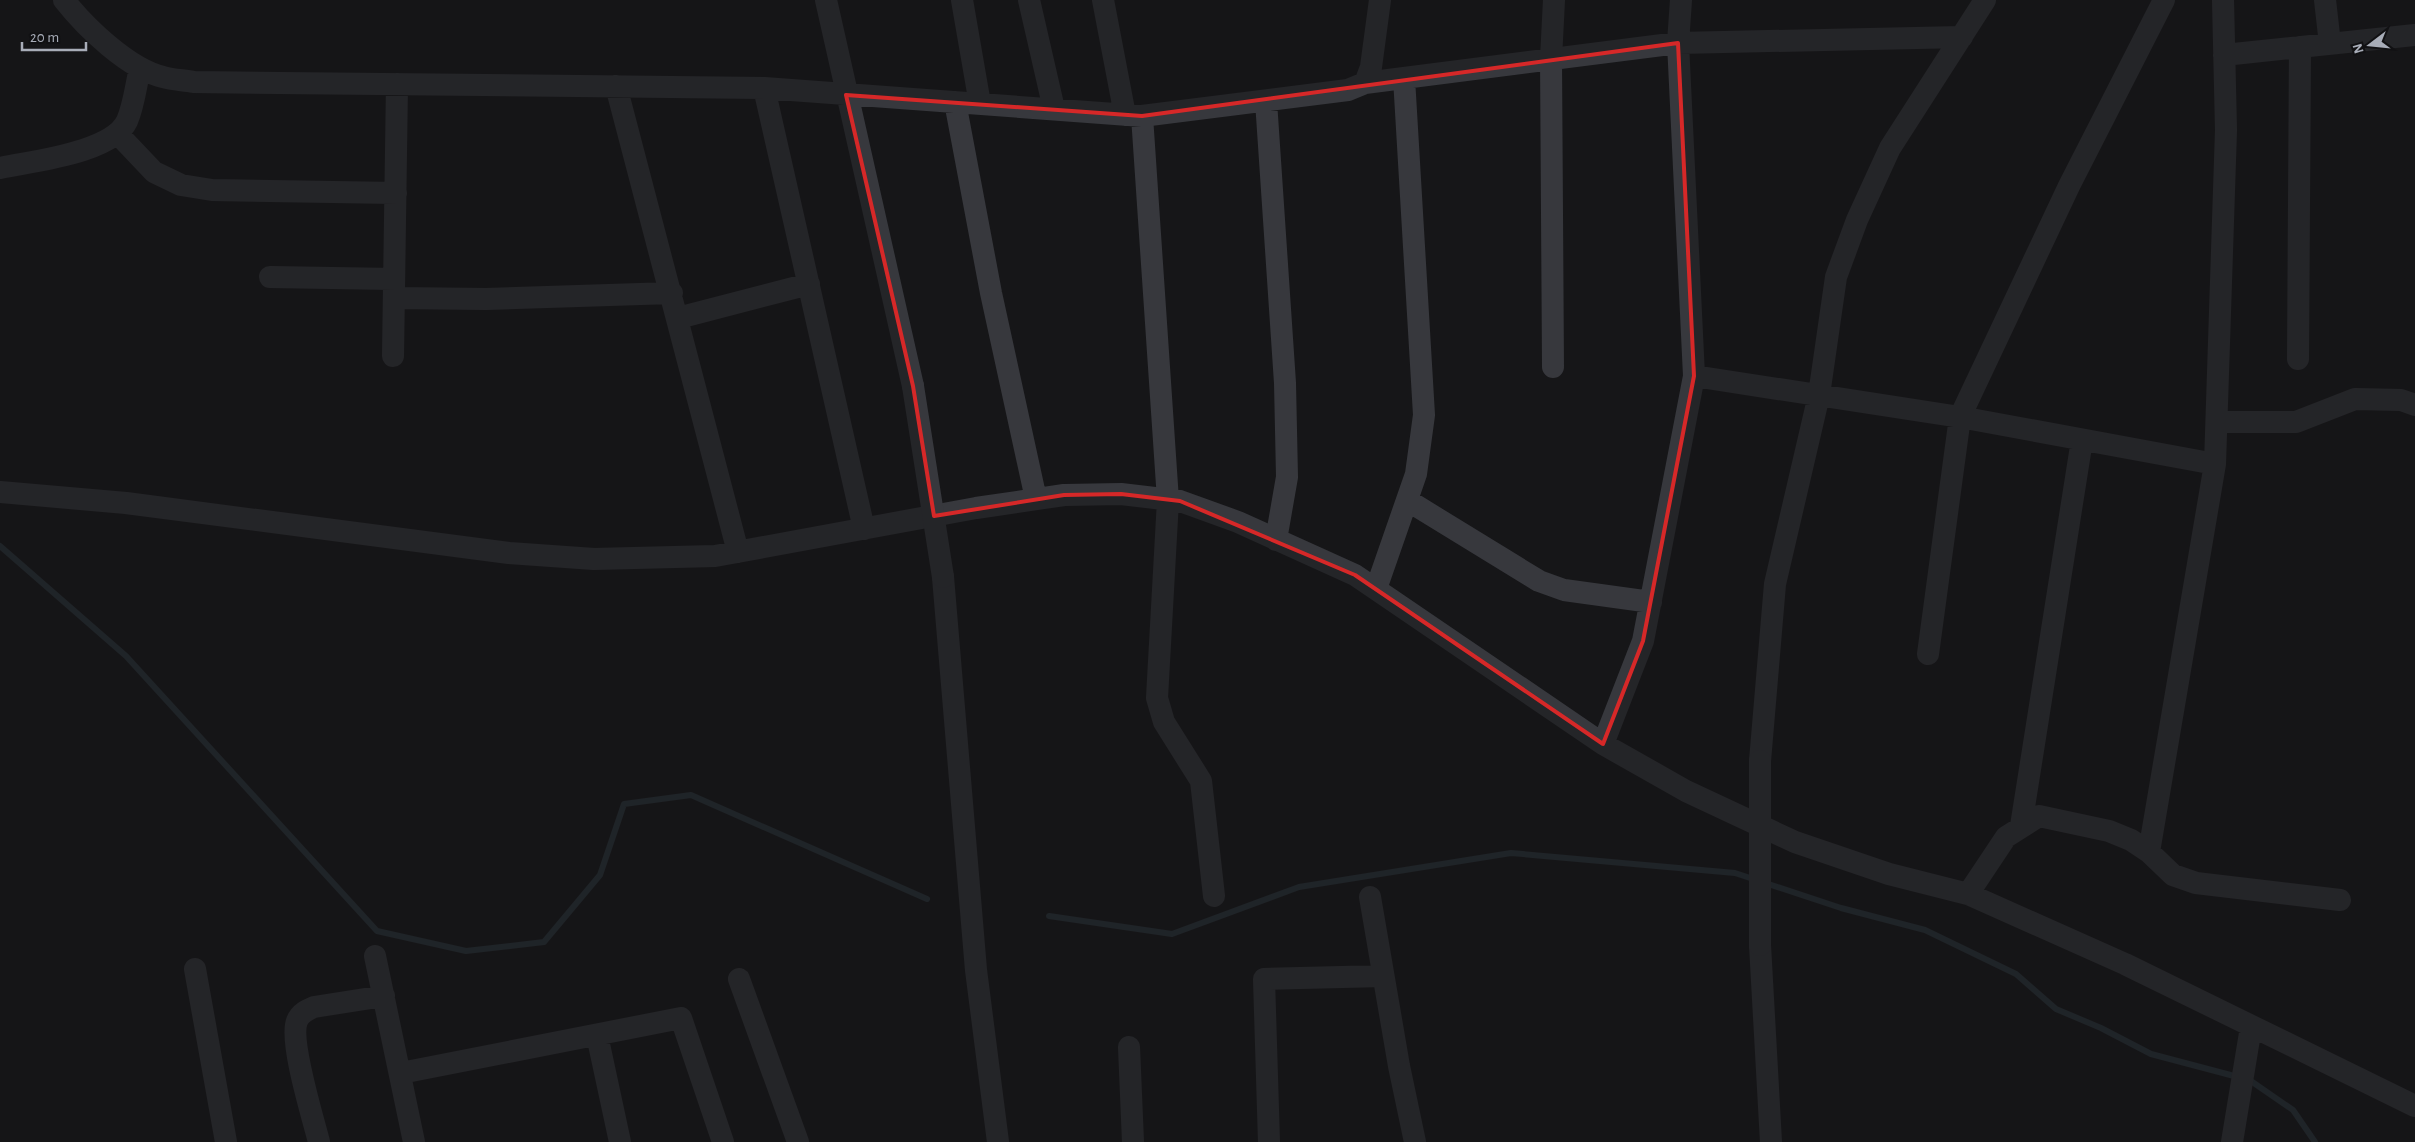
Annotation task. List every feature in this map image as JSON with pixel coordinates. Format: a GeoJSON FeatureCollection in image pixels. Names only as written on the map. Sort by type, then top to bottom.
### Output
{"type":"FeatureCollection","features":[{"type":"Feature","properties":{"kind":"street"},"geometry":{"type":"LineString","coordinates":[[64,0],[113,49],[140,68],[163,77],[194,82],[764,88],[1133,116],[1266,101],[1348,90],[1364,83],[1678,43],[1962,37]]}},
{"type":"Feature","properties":{"kind":"street"},"geometry":{"type":"LineString","coordinates":[[826,0],[913,386],[943,577],[976,970],[998,1142]]}},
{"type":"Feature","properties":{"kind":"street"},"geometry":{"type":"LineString","coordinates":[[962,0],[980,104]]}},
{"type":"Feature","properties":{"kind":"street"},"geometry":{"type":"LineString","coordinates":[[1029,0],[1054,110]]}},
{"type":"Feature","properties":{"kind":"street"},"geometry":{"type":"LineString","coordinates":[[1103,0],[1133,116],[1168,500],[1157,698],[1164,722],[1201,781],[1214,896]]}},
{"type":"Feature","properties":{"kind":"street"},"geometry":{"type":"LineString","coordinates":[[1364,83],[1371,67],[1380,0]]}},
{"type":"Feature","properties":{"kind":"street"},"geometry":{"type":"LineString","coordinates":[[1553,367],[1551,60],[1554,0]]}},
{"type":"Feature","properties":{"kind":"street"},"geometry":{"type":"LineString","coordinates":[[1603,744],[1644,640],[1694,376],[1678,43],[1681,0]]}},
{"type":"Feature","properties":{"kind":"street"},"geometry":{"type":"LineString","coordinates":[[1771,1142],[1760,945],[1760,761],[1775,584],[1819,395],[1836,277],[1857,220],[1890,148],[1985,0]]}},
{"type":"Feature","properties":{"kind":"street"},"geometry":{"type":"LineString","coordinates":[[1928,654],[1960,418],[2069,186],[2164,0]]}},
{"type":"Feature","properties":{"kind":"street"},"geometry":{"type":"LineString","coordinates":[[2149,852],[2215,464],[2218,422],[2226,130],[2223,0]]}},
{"type":"Feature","properties":{"kind":"street"},"geometry":{"type":"LineString","coordinates":[[2325,0],[2330,44]]}},
{"type":"Feature","properties":{"kind":"street"},"geometry":{"type":"LineString","coordinates":[[2224,55],[2415,35]]}},
{"type":"Feature","properties":{"kind":"street"},"geometry":{"type":"LineString","coordinates":[[2298,359],[2300,47]]}},
{"type":"Feature","properties":{"kind":"street"},"geometry":{"type":"LineString","coordinates":[[0,168],[78,151],[101,143],[117,133],[126,122],[140,68]]}},
{"type":"Feature","properties":{"kind":"street"},"geometry":{"type":"LineString","coordinates":[[1376,589],[1416,474],[1424,415],[1404,78]]}},
{"type":"Feature","properties":{"kind":"street"},"geometry":{"type":"LineString","coordinates":[[393,356],[397,84]]}},
{"type":"Feature","properties":{"kind":"street"},"geometry":{"type":"LineString","coordinates":[[616,86],[672,293],[738,552]]}},
{"type":"Feature","properties":{"kind":"street"},"geometry":{"type":"LineString","coordinates":[[764,88],[864,529]]}},
{"type":"Feature","properties":{"kind":"street"},"geometry":{"type":"LineString","coordinates":[[1266,101],[1286,430],[1287,477],[1276,540]]}},
{"type":"Feature","properties":{"kind":"street"},"geometry":{"type":"LineString","coordinates":[[955,102],[991,293],[1036,499]]}},
{"type":"Feature","properties":{"kind":"street"},"geometry":{"type":"LineString","coordinates":[[117,133],[154,172],[181,185],[212,190],[396,193]]}},
{"type":"Feature","properties":{"kind":"street"},"geometry":{"type":"LineString","coordinates":[[270,277],[486,299],[672,293]]}},
{"type":"Feature","properties":{"kind":"street"},"geometry":{"type":"LineString","coordinates":[[678,318],[809,284]]}},
{"type":"Feature","properties":{"kind":"street"},"geometry":{"type":"LineString","coordinates":[[1694,376],[1960,418],[2215,464]]}},
{"type":"Feature","properties":{"kind":"street"},"geometry":{"type":"LineString","coordinates":[[2218,422],[2296,422],[2354,400],[2401,400],[2415,405]]}},
{"type":"Feature","properties":{"kind":"street"},"geometry":{"type":"LineString","coordinates":[[2021,826],[2082,440]]}},
{"type":"Feature","properties":{"kind":"street"},"geometry":{"type":"LineString","coordinates":[[0,492],[126,503],[509,553],[594,560],[715,556],[1064,495],[1122,494],[1180,501],[1238,522],[1355,575],[1603,744],[1686,791],[1795,842],[1889,874],[1968,894],[2125,964],[2415,1106]]}},
{"type":"Feature","properties":{"kind":"street"},"geometry":{"type":"LineString","coordinates":[[1407,500],[1538,581],[1564,590],[1651,602]]}},
{"type":"Feature","properties":{"kind":"street"},"geometry":{"type":"LineString","coordinates":[[1968,894],[2006,837],[2039,816],[2057,818],[2109,831],[2131,840],[2149,852],[2173,875],[2196,883],[2340,900]]}},
{"type":"Feature","properties":{"kind":"street"},"geometry":{"type":"LineString","coordinates":[[1370,897],[1398,1066],[1415,1142]]}},
{"type":"Feature","properties":{"kind":"street"},"geometry":{"type":"LineString","coordinates":[[375,956],[414,1142]]}},
{"type":"Feature","properties":{"kind":"street"},"geometry":{"type":"LineString","coordinates":[[195,969],[226,1142]]}},
{"type":"Feature","properties":{"kind":"street"},"geometry":{"type":"LineString","coordinates":[[1269,1142],[1264,979],[1383,976]]}},
{"type":"Feature","properties":{"kind":"street"},"geometry":{"type":"LineString","coordinates":[[739,979],[798,1142]]}},
{"type":"Feature","properties":{"kind":"street"},"geometry":{"type":"LineString","coordinates":[[319,1142],[294,1032],[297,1019],[305,1011],[314,1007],[384,996]]}},
{"type":"Feature","properties":{"kind":"street"},"geometry":{"type":"LineString","coordinates":[[401,1073],[681,1018],[723,1142]]}},
{"type":"Feature","properties":{"kind":"street"},"geometry":{"type":"LineString","coordinates":[[2232,1142],[2251,1027]]}},
{"type":"Feature","properties":{"kind":"street"},"geometry":{"type":"LineString","coordinates":[[597,1035],[620,1142]]}},
{"type":"Feature","properties":{"kind":"street"},"geometry":{"type":"LineString","coordinates":[[1129,1047],[1133,1142]]}},
{"type":"Feature","properties":{"kind":"highlighted area"},"geometry":{"type":"Polygon","coordinates":[[[1678,43],[1694,376],[1643,641],[1603,744],[1355,575],[1180,501],[1121,494],[1064,495],[934,516],[913,386],[846,95],[1142,116],[1678,43]]]}},
{"type":"Feature","properties":{"kind":"waterway"},"geometry":{"type":"LineString","coordinates":[[0,546],[126,656],[377,931],[466,951],[544,942],[600,875],[624,804],[691,795],[927,899]]}},
{"type":"Feature","properties":{"kind":"waterway"},"geometry":{"type":"LineString","coordinates":[[1049,916],[1172,934],[1299,887],[1511,853],[1735,873],[1841,908],[1925,930],[2016,974],[2056,1009],[2101,1028],[2151,1054],[2238,1077]]}},
{"type":"Feature","properties":{"kind":"waterway"},"geometry":{"type":"LineString","coordinates":[[2248,1079],[2293,1110],[2315,1142]]}}]}
